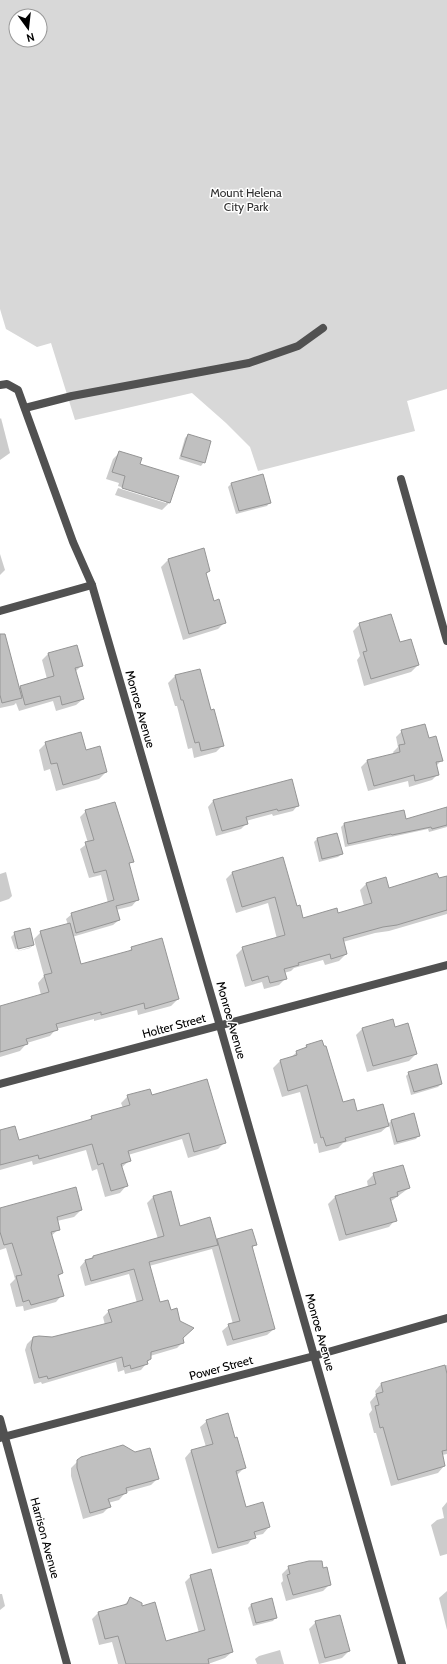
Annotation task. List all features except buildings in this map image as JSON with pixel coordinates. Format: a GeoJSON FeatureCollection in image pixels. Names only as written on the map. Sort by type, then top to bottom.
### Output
{"type":"FeatureCollection","features":[{"type":"Feature","properties":{"kind":"street"},"geometry":{"type":"LineString","coordinates":[[25,408],[72,396],[249,363],[298,346],[323,328]]}},
{"type":"Feature","properties":{"kind":"street","name":"Monroe Avenue"},"geometry":{"type":"LineString","coordinates":[[0,386],[7,384],[18,390],[73,542],[92,584],[402,1664]]}},
{"type":"Feature","properties":{"kind":"street"},"geometry":{"type":"LineString","coordinates":[[401,479],[447,641]]}},
{"type":"Feature","properties":{"kind":"street"},"geometry":{"type":"LineString","coordinates":[[0,611],[92,584]]}},
{"type":"Feature","properties":{"kind":"street","name":"Holter Street"},"geometry":{"type":"LineString","coordinates":[[0,1084],[447,965]]}},
{"type":"Feature","properties":{"kind":"street","name":"Power Street"},"geometry":{"type":"LineString","coordinates":[[3,1437],[314,1356],[447,1318]]}},
{"type":"Feature","properties":{"kind":"street","name":"Harrison Avenue"},"geometry":{"type":"LineString","coordinates":[[0,1419],[3,1437],[67,1664]]}},
{"type":"Feature","properties":{"kind":"green space","name":"Mount Helena City Park"},"geometry":{"type":"Polygon","coordinates":[[[0,0],[447,0],[447,389],[407,401],[415,431],[258,471],[250,447],[226,423],[192,393],[75,420],[51,343],[37,347],[6,329],[0,309],[0,0]]]}}]}
